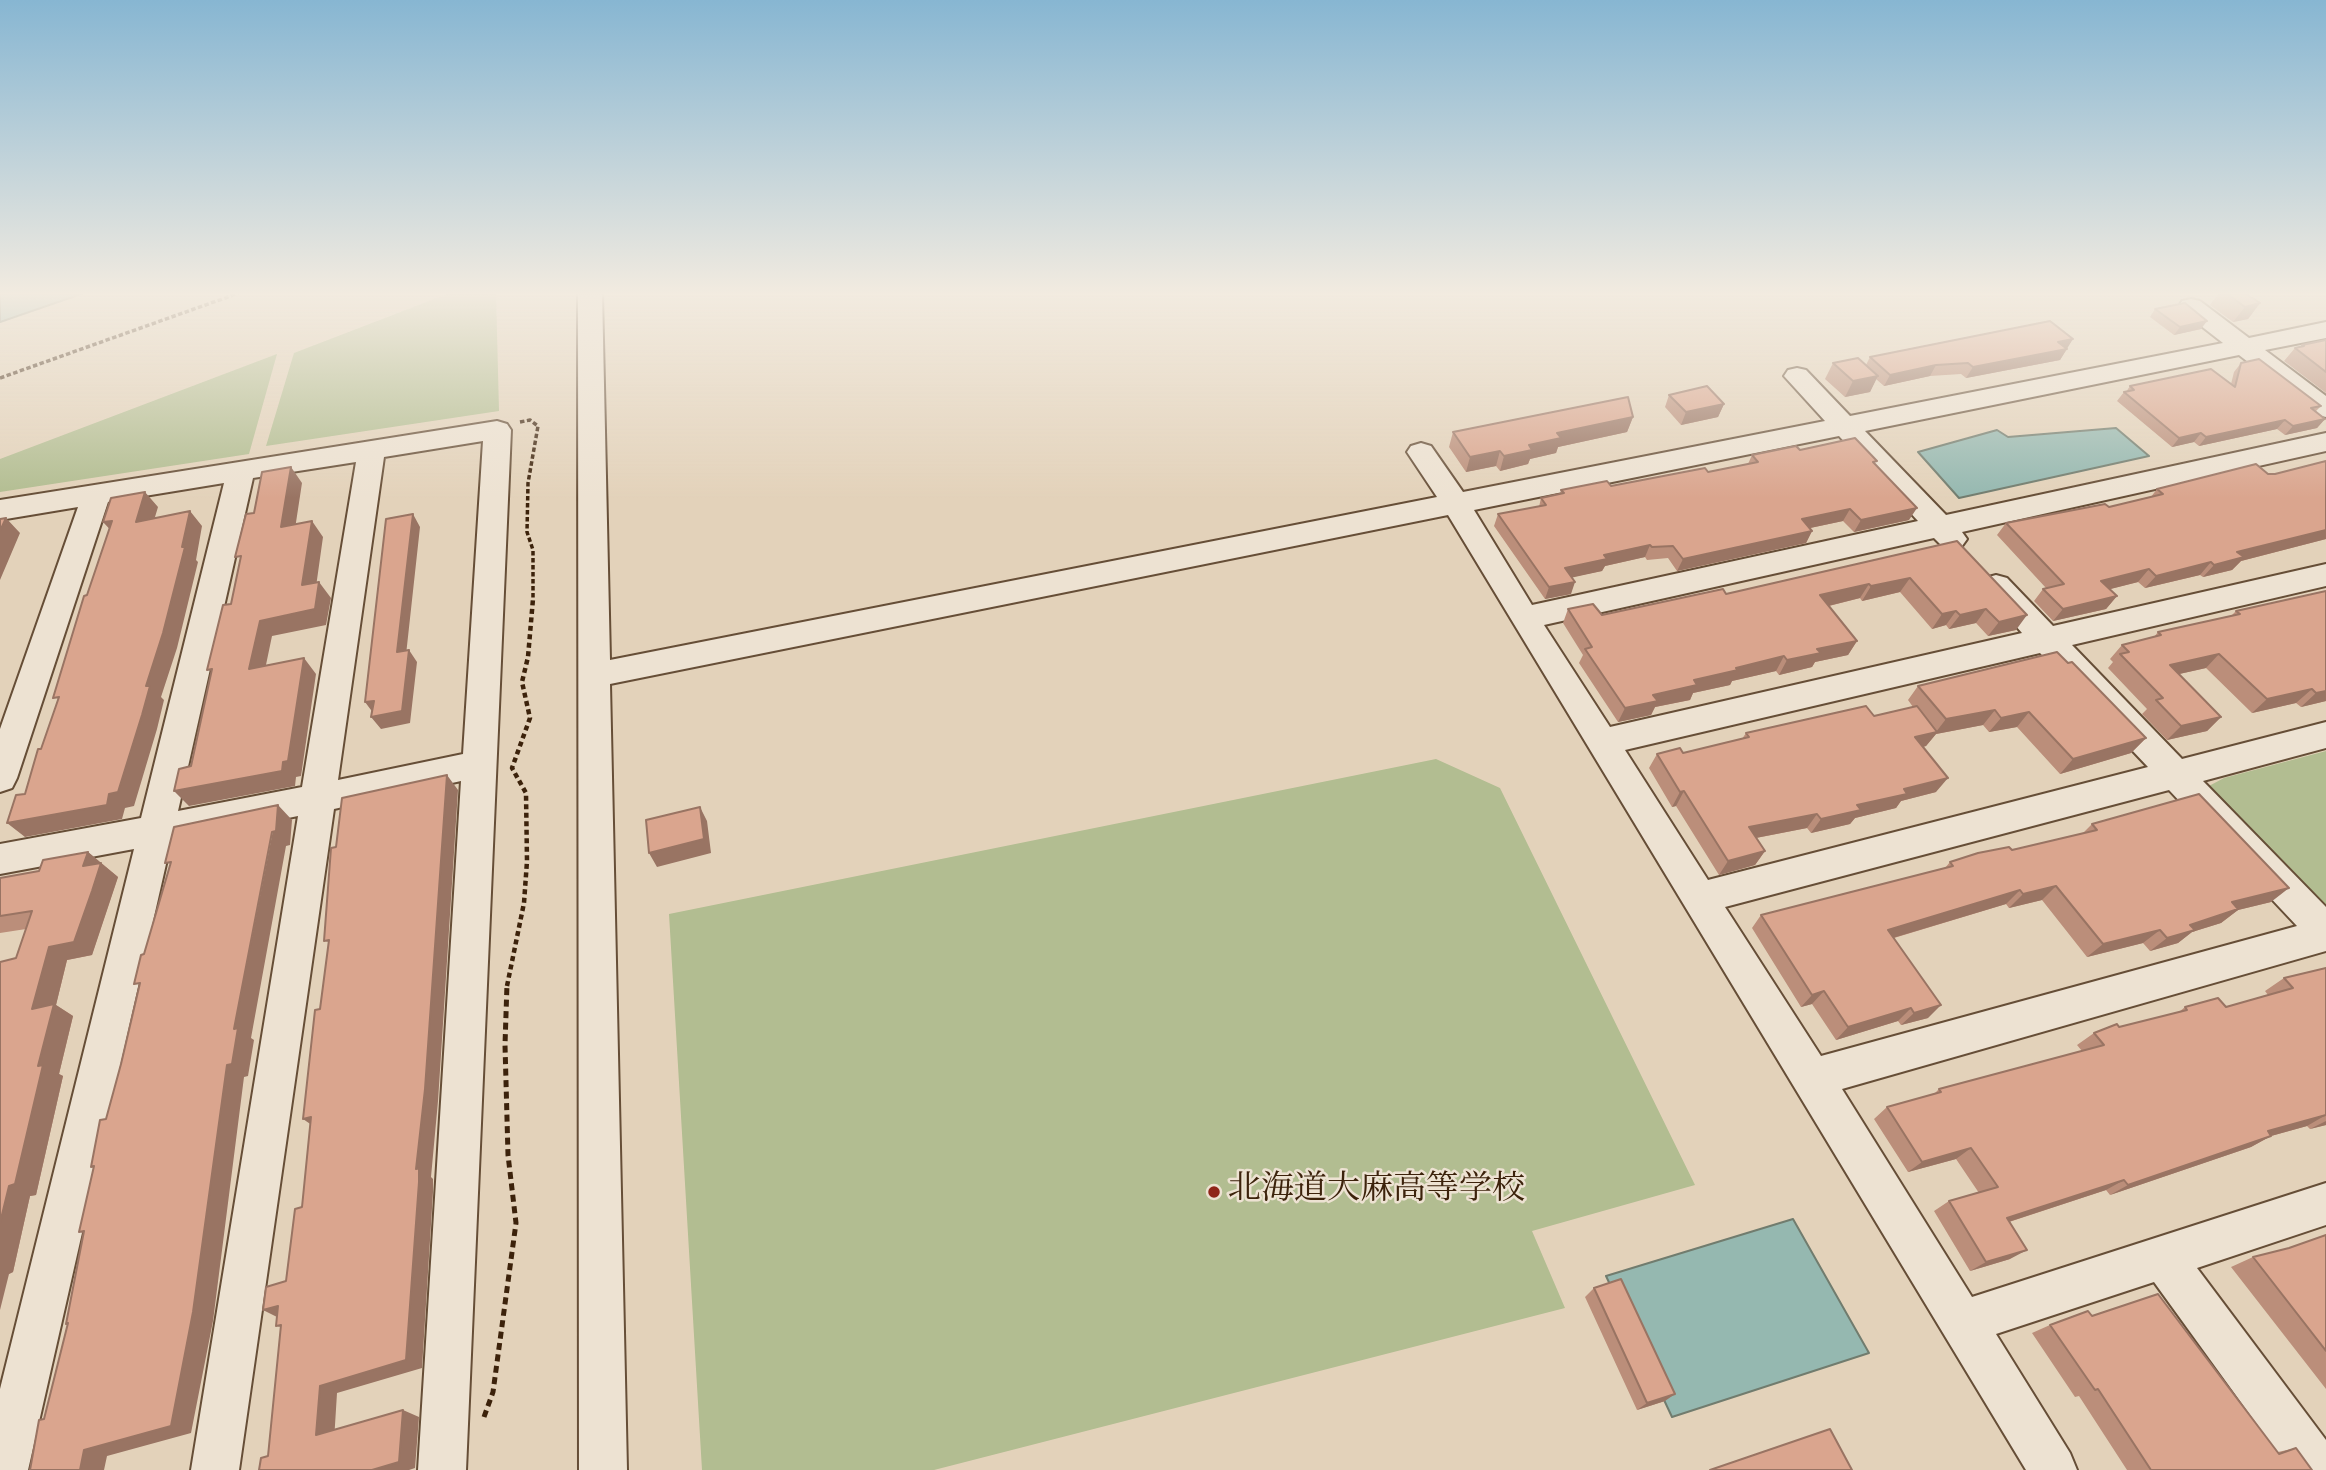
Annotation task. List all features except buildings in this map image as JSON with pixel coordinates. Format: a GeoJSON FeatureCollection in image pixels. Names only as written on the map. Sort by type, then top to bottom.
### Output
{"type":"FeatureCollection","features":[{"type":"Feature","properties":{"kind":"street"},"geometry":{"type":"LineString","coordinates":[[591,362],[597,675],[603,1470]]}},
{"type":"Feature","properties":{"kind":"street"},"geometry":{"type":"LineString","coordinates":[[597,675],[2164,362]]}},
{"type":"Feature","properties":{"kind":"street"},"geometry":{"type":"LineString","coordinates":[[2264,362],[2326,409]]}},
{"type":"Feature","properties":{"kind":"street"},"geometry":{"type":"LineString","coordinates":[[1797,376],[2326,934],[1812,1079]]}},
{"type":"Feature","properties":{"kind":"street"},"geometry":{"type":"LineString","coordinates":[[0,510],[496,430],[442,1470]]}},
{"type":"Feature","properties":{"kind":"street"},"geometry":{"type":"LineString","coordinates":[[1524,618],[2326,442]]}},
{"type":"Feature","properties":{"kind":"street"},"geometry":{"type":"LineString","coordinates":[[215,1470],[371,451]]}},
{"type":"Feature","properties":{"kind":"street"},"geometry":{"type":"LineString","coordinates":[[1421,452],[1455,502],[1524,618],[2053,1470]]}},
{"type":"Feature","properties":{"kind":"street"},"geometry":{"type":"LineString","coordinates":[[4,1470],[241,472]]}},
{"type":"Feature","properties":{"kind":"street"},"geometry":{"type":"LineString","coordinates":[[0,778],[96,495]]}},
{"type":"Feature","properties":{"kind":"street"},"geometry":{"type":"LineString","coordinates":[[1602,742],[2326,575]]}},
{"type":"Feature","properties":{"kind":"street"},"geometry":{"type":"LineString","coordinates":[[1699,898],[2326,735]]}},
{"type":"Feature","properties":{"kind":"street"},"geometry":{"type":"LineString","coordinates":[[0,859],[256,811],[479,764]]}},
{"type":"Feature","properties":{"kind":"street"},"geometry":{"type":"LineString","coordinates":[[1961,1323],[2326,1204]]}},
{"type":"Feature","properties":{"kind":"street"},"geometry":{"type":"LineString","coordinates":[[2164,1258],[2319,1470]]}},
{"type":"Feature","properties":{"kind":"path"},"geometry":{"type":"LineString","coordinates":[[0,379],[48,362]]}},
{"type":"Feature","properties":{"kind":"path"},"geometry":{"type":"LineString","coordinates":[[480,1427],[493,1392],[516,1223],[508,1155],[505,1045],[507,984],[524,903],[527,861],[526,793],[512,768],[530,718],[522,682],[528,657],[534,584],[533,550],[527,532],[528,483],[538,426],[530,420],[496,430]]}},
{"type":"Feature","properties":{"kind":"green space"},"geometry":{"type":"Polygon","coordinates":[[[257,362],[275,362],[249,454],[0,492],[0,459],[257,362]]]}},
{"type":"Feature","properties":{"kind":"green space"},"geometry":{"type":"Polygon","coordinates":[[[291,362],[498,362],[499,411],[266,446],[291,362]]]}},
{"type":"Feature","properties":{"kind":"green space"},"geometry":{"type":"Polygon","coordinates":[[[2326,751],[2326,906],[2304,895],[2207,787],[2224,778],[2326,751]]]}},
{"type":"Feature","properties":{"kind":"green space","name":"北海道大麻高等学校"},"geometry":{"type":"Polygon","coordinates":[[[1436,759],[1500,788],[1695,1185],[1532,1231],[1565,1308],[934,1470],[702,1470],[669,914],[1436,759]]]}},
{"type":"Feature","properties":{"kind":"water"},"geometry":{"type":"Polygon","coordinates":[[[2116,428],[2149,456],[1959,498],[1918,452],[1997,430],[2008,437],[2116,428]]]}},
{"type":"Feature","properties":{"kind":"water"},"geometry":{"type":"Polygon","coordinates":[[[1793,1219],[1869,1353],[1672,1417],[1606,1276],[1793,1219]]]}},
{"type":"Feature","properties":{"kind":"place","name":"北海道大麻高等学校"},"geometry":{"type":"Point","coordinates":[1214,1192]}}]}
